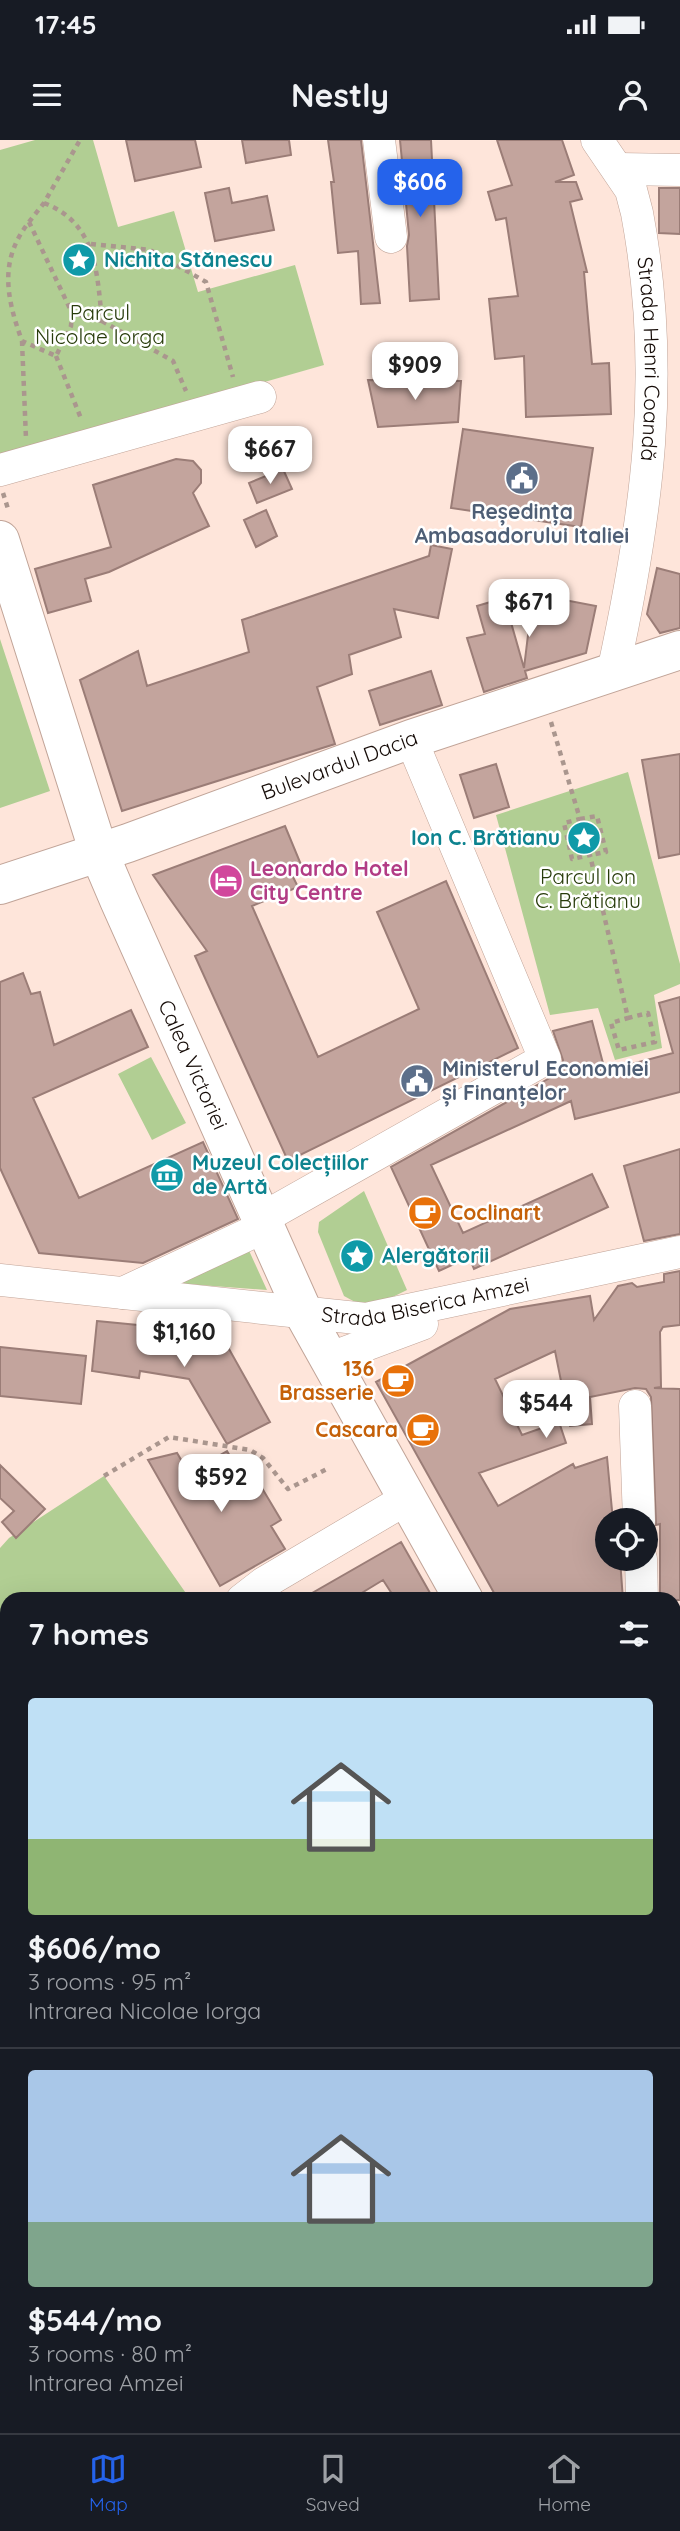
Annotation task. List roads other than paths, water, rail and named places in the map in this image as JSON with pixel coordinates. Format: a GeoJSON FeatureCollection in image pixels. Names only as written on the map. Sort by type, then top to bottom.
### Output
{"type":"FeatureCollection","features":[{"type":"Feature","properties":{"kind":"main road","name":"Calea Victoriei"},"geometry":{"type":"LineString","coordinates":[[0,540],[99,853],[304,1314],[460,1592]]}},
{"type":"Feature","properties":{"kind":"main road","name":"Bulevardul Dacia"},"geometry":{"type":"LineString","coordinates":[[0,885],[99,853],[411,739],[680,650]]}},
{"type":"Feature","properties":{"kind":"street"},"geometry":{"type":"LineString","coordinates":[[379,140],[391,237]]}},
{"type":"Feature","properties":{"kind":"street","name":"Strada Henri Coandă"},"geometry":{"type":"LineString","coordinates":[[597,140],[631,190],[640,229],[653,421],[640,534],[613,672]]}},
{"type":"Feature","properties":{"kind":"street"},"geometry":{"type":"LineString","coordinates":[[619,169],[680,170]]}},
{"type":"Feature","properties":{"kind":"street"},"geometry":{"type":"LineString","coordinates":[[0,470],[249,394]]}},
{"type":"Feature","properties":{"kind":"street"},"geometry":{"type":"LineString","coordinates":[[121,1293],[262,1223],[545,1059],[411,739]]}},
{"type":"Feature","properties":{"kind":"street","name":"Strada Biserica Amzei"},"geometry":{"type":"LineString","coordinates":[[0,1280],[366,1319],[545,1278],[680,1252]]}},
{"type":"Feature","properties":{"kind":"street","name":"Strada Biserica Amzei"},"geometry":{"type":"LineString","coordinates":[[328,1359],[545,1278]]}},
{"type":"Feature","properties":{"kind":"street"},"geometry":{"type":"LineString","coordinates":[[635,1406],[639,1508]]}},
{"type":"Feature","properties":{"kind":"street"},"geometry":{"type":"LineString","coordinates":[[252,1592],[408,1498]]}},
{"type":"Feature","properties":{"kind":"street"},"geometry":{"type":"LineString","coordinates":[[641,1571],[642,1592]]}},
{"type":"Feature","properties":{"kind":"place","name":"Nichita Stănescu"},"geometry":{"type":"Point","coordinates":[79,260]}},
{"type":"Feature","properties":{"kind":"place","name":"Reședința Ambasadorului Italiei"},"geometry":{"type":"Point","coordinates":[522,478]}},
{"type":"Feature","properties":{"kind":"place","name":"Ion C. Brătianu"},"geometry":{"type":"Point","coordinates":[584,838]}},
{"type":"Feature","properties":{"kind":"place","name":"Leonardo Hotel City Centre"},"geometry":{"type":"Point","coordinates":[226,881]}},
{"type":"Feature","properties":{"kind":"place","name":"Ministerul Economiei și Finanțelor"},"geometry":{"type":"Point","coordinates":[417,1081]}},
{"type":"Feature","properties":{"kind":"place","name":"Muzeul Colecțiilor de Artă"},"geometry":{"type":"Point","coordinates":[167,1175]}},
{"type":"Feature","properties":{"kind":"place","name":"Coclinart"},"geometry":{"type":"Point","coordinates":[425,1213]}},
{"type":"Feature","properties":{"kind":"place","name":"Alergătorii"},"geometry":{"type":"Point","coordinates":[357,1256]}},
{"type":"Feature","properties":{"kind":"place","name":"136 Brasserie"},"geometry":{"type":"Point","coordinates":[398,1381]}},
{"type":"Feature","properties":{"kind":"place","name":"Cascara"},"geometry":{"type":"Point","coordinates":[423,1430]}},
{"type":"Feature","properties":{"kind":"park label","name":"Parcul Nicolae Iorga"},"geometry":{"type":"Point","coordinates":[100,325]}},
{"type":"Feature","properties":{"kind":"park label","name":"Parcul Ion C. Brătianu"},"geometry":{"type":"Point","coordinates":[588,889]}}]}
